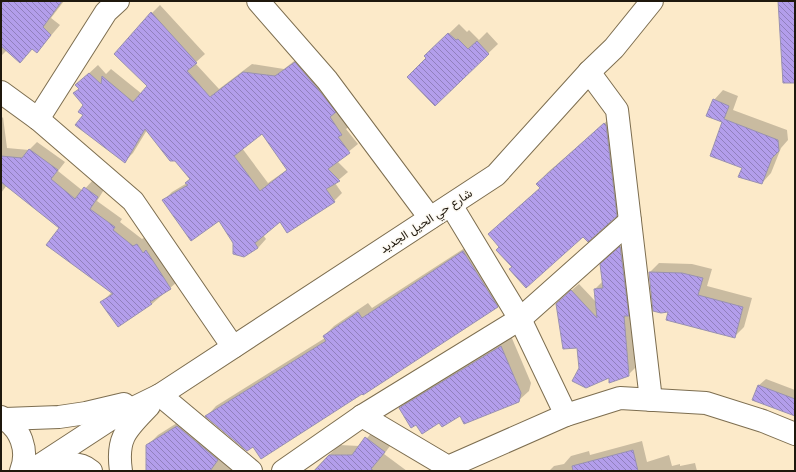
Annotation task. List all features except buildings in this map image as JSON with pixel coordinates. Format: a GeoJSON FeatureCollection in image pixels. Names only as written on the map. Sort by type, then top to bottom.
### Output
{"type":"FeatureCollection","features":[{"type":"Feature","properties":{"kind":"street"},"geometry":{"type":"LineString","coordinates":[[38,119],[106,12],[118,1]]}},
{"type":"Feature","properties":{"kind":"street"},"geometry":{"type":"LineString","coordinates":[[258,1],[328,80],[430,218]]}},
{"type":"Feature","properties":{"kind":"street","name":"شارع حي الحيل الجديد"},"geometry":{"type":"LineString","coordinates":[[160,395],[496,175],[589,72],[614,48],[652,1]]}},
{"type":"Feature","properties":{"kind":"street"},"geometry":{"type":"LineString","coordinates":[[589,72],[617,110],[651,400]]}},
{"type":"Feature","properties":{"kind":"street"},"geometry":{"type":"LineString","coordinates":[[1,92],[38,119],[133,201],[233,347]]}},
{"type":"Feature","properties":{"kind":"street"},"geometry":{"type":"LineString","coordinates":[[451,205],[520,319],[566,415]]}},
{"type":"Feature","properties":{"kind":"street"},"geometry":{"type":"LineString","coordinates":[[284,471],[362,416],[520,319],[630,221]]}},
{"type":"Feature","properties":{"kind":"street"},"geometry":{"type":"LineString","coordinates":[[3,418],[59,417],[86,413],[160,395]]}},
{"type":"Feature","properties":{"kind":"street"},"geometry":{"type":"LineString","coordinates":[[29,470],[109,420],[160,395]]}},
{"type":"Feature","properties":{"kind":"street"},"geometry":{"type":"LineString","coordinates":[[121,471],[119,458],[120,444],[124,434],[160,395]]}},
{"type":"Feature","properties":{"kind":"street"},"geometry":{"type":"LineString","coordinates":[[160,395],[251,471]]}},
{"type":"Feature","properties":{"kind":"street"},"geometry":{"type":"LineString","coordinates":[[362,416],[448,467],[566,415],[620,398],[706,403],[763,421],[795,434]]}},
{"type":"Feature","properties":{"kind":"street"},"geometry":{"type":"LineString","coordinates":[[3,418],[14,428],[21,438],[24,451],[24,464],[29,470]]}},
{"type":"Feature","properties":{"kind":"street"},"geometry":{"type":"LineString","coordinates":[[29,470],[69,464],[86,467],[91,471]]}}]}
